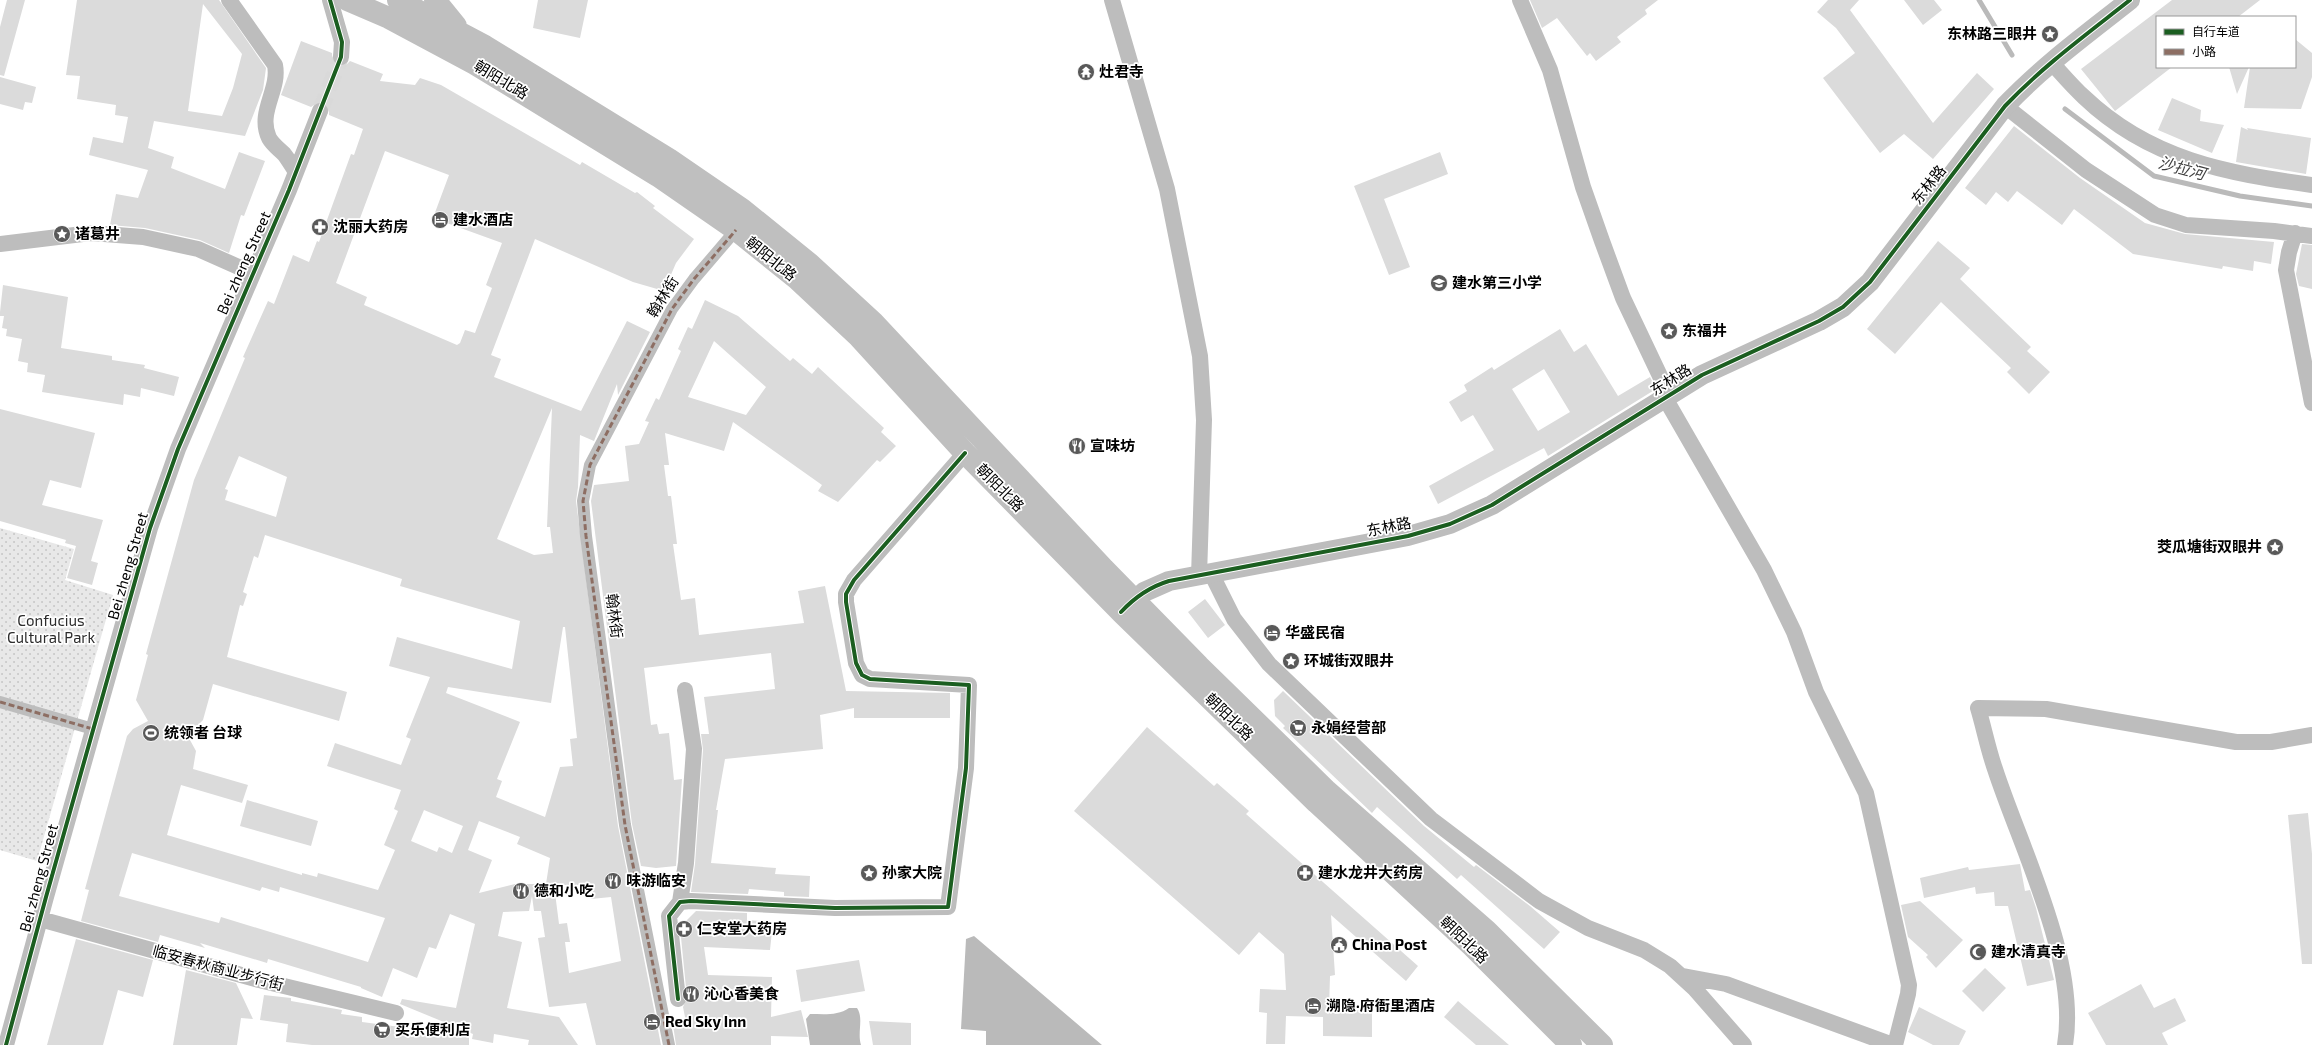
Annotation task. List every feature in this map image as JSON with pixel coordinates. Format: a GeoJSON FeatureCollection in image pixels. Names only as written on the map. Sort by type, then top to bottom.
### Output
{"type":"FeatureCollection","features":[{"type":"Feature","properties":{"kind":"main road","name":"朝阳北路"},"geometry":{"type":"LineString","coordinates":[[347,0],[389,18],[475,64],[658,176],[736,230],[797,279],[859,337],[965,453],[1127,606],[1199,666],[1327,791],[1487,931],[1602,1045]]}},
{"type":"Feature","properties":{"kind":"main road","name":"朝阳北路"},"geometry":{"type":"LineString","coordinates":[[398,0],[465,35],[694,175],[742,209],[810,264],[879,328],[1127,606],[1317,803],[1472,946],[1572,1045]]}},
{"type":"Feature","properties":{"kind":"main road"},"geometry":{"type":"LineString","coordinates":[[435,0],[465,35]]}},
{"type":"Feature","properties":{"kind":"street"},"geometry":{"type":"LineString","coordinates":[[229,0],[275,65],[277,73],[264,117],[266,132],[275,147],[283,153],[296,172]]}},
{"type":"Feature","properties":{"kind":"street"},"geometry":{"type":"LineString","coordinates":[[330,0],[342,42],[341,57]]}},
{"type":"Feature","properties":{"kind":"street"},"geometry":{"type":"LineString","coordinates":[[1112,0],[1167,189],[1200,356],[1204,420],[1205,575],[1234,618],[1269,664],[1431,819],[1539,901],[1588,928],[1644,950],[1683,976],[1744,1045]]}},
{"type":"Feature","properties":{"kind":"street"},"geometry":{"type":"LineString","coordinates":[[1520,0],[1550,70],[1583,187],[1623,298],[1667,397],[1764,570],[1794,632],[1816,692],[1866,793],[1909,985],[1908,994],[1894,1045],[1726,984],[1683,976]]}},
{"type":"Feature","properties":{"kind":"street","name":"东林路"},"geometry":{"type":"LineString","coordinates":[[1127,606],[1157,585],[1408,536],[1450,524],[1492,505],[1702,375],[1820,321],[1848,303],[1870,282],[2005,106],[2051,62],[2130,0]]}},
{"type":"Feature","properties":{"kind":"street"},"geometry":{"type":"LineString","coordinates":[[2051,62],[2084,98],[2115,122],[2156,146],[2200,164],[2241,175],[2312,185]]}},
{"type":"Feature","properties":{"kind":"street"},"geometry":{"type":"LineString","coordinates":[[2005,106],[2086,170],[2155,215],[2186,225],[2295,233],[2312,236]]}},
{"type":"Feature","properties":{"kind":"street","name":"Bei zheng Street"},"geometry":{"type":"LineString","coordinates":[[6,1045],[150,528],[178,449],[296,172],[320,111]]}},
{"type":"Feature","properties":{"kind":"street","name":"翰林街"},"geometry":{"type":"LineString","coordinates":[[669,1045],[625,825],[586,536],[584,489],[590,465],[672,309],[694,279],[736,230]]}},
{"type":"Feature","properties":{"kind":"street"},"geometry":{"type":"LineString","coordinates":[[0,244],[91,233],[143,237],[198,249],[252,273]]}},
{"type":"Feature","properties":{"kind":"street"},"geometry":{"type":"LineString","coordinates":[[2295,233],[2288,252],[2286,270],[2312,403]]}},
{"type":"Feature","properties":{"kind":"street"},"geometry":{"type":"LineString","coordinates":[[680,902],[691,901],[835,908],[948,907],[966,768],[969,685],[870,679],[862,675],[856,663],[846,594],[854,580],[965,453]]}},
{"type":"Feature","properties":{"kind":"street"},"geometry":{"type":"LineString","coordinates":[[678,999],[668,916],[680,902],[686,863],[694,750],[686,690]]}},
{"type":"Feature","properties":{"kind":"street"},"geometry":{"type":"LineString","coordinates":[[0,702],[93,729]]}},
{"type":"Feature","properties":{"kind":"street"},"geometry":{"type":"LineString","coordinates":[[2065,1045],[2068,1030],[2067,1010],[2056,946],[2036,883],[1995,768],[1978,708],[2046,709],[2236,742],[2271,742],[2312,735]]}},
{"type":"Feature","properties":{"kind":"street","name":"临安春秋商业步行街"},"geometry":{"type":"LineString","coordinates":[[40,919],[259,980],[396,1013]]}},
{"type":"Feature","properties":{"kind":"green space","name":"Confucius Cultural Park"},"geometry":{"type":"Polygon","coordinates":[[[0,528],[74,549],[65,580],[113,595],[37,861],[0,850],[0,528]]]}},
{"type":"Feature","properties":{"kind":"shaded area"},"geometry":{"type":"Polygon","coordinates":[[[974,936],[1102,1045],[986,1045],[986,1031],[961,1029],[966,939],[974,936]]]}},
{"type":"Feature","properties":{"kind":"shaded area"},"geometry":{"type":"Polygon","coordinates":[[[849,1008],[857,1008],[859,1012],[861,1045],[810,1045],[806,1019],[810,1014],[835,1013],[845,1011],[849,1008]]]}},
{"type":"Feature","properties":{"kind":"building"},"geometry":{"type":"Polygon","coordinates":[[[7,0],[25,0],[4,76],[0,75],[0,27],[7,0]]]}},
{"type":"Feature","properties":{"kind":"building"},"geometry":{"type":"Polygon","coordinates":[[[77,0],[219,0],[266,68],[263,90],[245,136],[154,121],[148,148],[174,157],[171,168],[225,189],[239,152],[265,161],[244,216],[241,215],[229,253],[200,240],[145,228],[110,225],[116,194],[138,198],[148,170],[89,155],[93,137],[123,143],[128,117],[115,115],[116,105],[77,99],[80,76],[66,75],[77,0]],[[203,4],[188,111],[222,116],[233,88],[242,54],[203,4]]]}},
{"type":"Feature","properties":{"kind":"building"},"geometry":{"type":"Polygon","coordinates":[[[538,0],[588,0],[580,38],[533,28],[538,0]]]}},
{"type":"Feature","properties":{"kind":"building"},"geometry":{"type":"Polygon","coordinates":[[[1530,0],[1658,0],[1645,10],[1647,14],[1617,37],[1621,42],[1596,61],[1590,53],[1587,56],[1557,18],[1542,28],[1530,0]]]}},
{"type":"Feature","properties":{"kind":"building"},"geometry":{"type":"Polygon","coordinates":[[[1828,0],[1859,0],[1850,10],[1933,123],[1977,73],[1994,89],[1933,159],[1904,134],[1880,153],[1823,78],[1855,53],[1836,28],[1817,12],[1828,0]]]}},
{"type":"Feature","properties":{"kind":"building"},"geometry":{"type":"Polygon","coordinates":[[[1904,0],[1934,0],[1942,10],[1923,25],[1904,0]]]}},
{"type":"Feature","properties":{"kind":"building"},"geometry":{"type":"Polygon","coordinates":[[[2172,0],[2260,0],[2239,16],[2156,16],[2156,68],[2171,68],[2115,111],[2081,69],[2172,0]]]}},
{"type":"Feature","properties":{"kind":"building"},"geometry":{"type":"Polygon","coordinates":[[[2296,40],[2312,53],[2312,77],[2301,109],[2244,108],[2250,68],[2296,68],[2296,40]]]}},
{"type":"Feature","properties":{"kind":"building"},"geometry":{"type":"Polygon","coordinates":[[[301,41],[332,53],[332,61],[336,65],[345,66],[350,61],[383,74],[380,81],[415,85],[420,78],[441,85],[580,165],[582,162],[635,193],[637,192],[655,206],[653,208],[694,239],[676,263],[664,291],[633,282],[535,239],[491,355],[501,359],[494,377],[581,411],[627,321],[650,332],[618,395],[617,384],[594,441],[580,435],[576,501],[618,826],[661,1045],[596,1045],[586,1003],[549,1007],[538,938],[545,937],[541,911],[534,911],[532,896],[529,911],[503,912],[498,936],[522,942],[507,1008],[559,1017],[578,1045],[528,1045],[529,1040],[494,1034],[493,1043],[472,1039],[473,1034],[400,1004],[402,999],[456,1008],[475,924],[450,914],[436,949],[429,947],[417,978],[393,968],[382,997],[361,987],[268,959],[267,963],[200,943],[205,948],[160,935],[158,942],[81,921],[89,890],[85,889],[127,736],[133,729],[148,721],[136,700],[148,655],[146,654],[194,480],[245,358],[243,357],[268,301],[274,304],[293,255],[309,262],[317,241],[319,242],[351,154],[354,155],[363,129],[329,115],[329,109],[324,102],[318,102],[311,107],[281,95],[301,41]],[[385,151],[336,283],[367,297],[364,305],[457,345],[460,343],[465,330],[475,333],[492,288],[486,285],[502,243],[433,218],[449,175],[385,151]],[[552,408],[497,539],[534,555],[553,553],[550,527],[547,527],[552,408]],[[239,456],[225,489],[228,490],[225,500],[276,517],[287,477],[239,456]],[[265,535],[258,558],[254,556],[243,592],[247,594],[243,606],[240,605],[227,657],[347,692],[339,721],[213,684],[203,720],[198,725],[185,731],[196,751],[193,769],[248,785],[242,803],[181,785],[167,835],[302,875],[302,873],[317,877],[318,873],[378,890],[395,850],[384,845],[398,811],[394,809],[401,790],[327,766],[335,743],[401,765],[411,739],[406,737],[430,677],[389,666],[397,637],[512,669],[520,621],[400,586],[402,579],[265,535]],[[563,627],[551,703],[448,687],[446,693],[520,722],[497,779],[502,781],[496,797],[545,817],[560,767],[573,766],[570,739],[577,738],[565,627],[563,627]],[[424,810],[411,841],[437,852],[439,847],[452,853],[463,826],[424,810]],[[479,821],[468,850],[492,860],[479,893],[515,884],[546,884],[550,858],[517,844],[520,837],[479,821]],[[132,853],[119,896],[219,923],[221,917],[368,962],[385,918],[280,887],[279,892],[262,887],[260,891],[132,853]],[[554,885],[559,924],[567,923],[570,942],[565,942],[569,973],[621,961],[611,897],[591,899],[588,885],[554,885]]]}},
{"type":"Feature","properties":{"kind":"building"},"geometry":{"type":"Polygon","coordinates":[[[2229,68],[2249,68],[2237,94],[2229,68]]]}},
{"type":"Feature","properties":{"kind":"building"},"geometry":{"type":"Polygon","coordinates":[[[0,77],[36,87],[32,103],[25,102],[23,110],[0,104],[0,77]]]}},
{"type":"Feature","properties":{"kind":"building"},"geometry":{"type":"Polygon","coordinates":[[[2172,98],[2201,110],[2200,121],[2224,125],[2212,153],[2158,130],[2172,98]]]}},
{"type":"Feature","properties":{"kind":"building"},"geometry":{"type":"Polygon","coordinates":[[[2014,126],[2080,178],[2145,223],[2185,234],[2274,242],[2271,264],[2254,261],[2253,271],[2223,266],[2222,269],[2133,254],[2074,209],[2062,225],[2017,191],[2008,202],[1996,192],[1986,205],[1965,188],[2014,126]]]}},
{"type":"Feature","properties":{"kind":"building"},"geometry":{"type":"Polygon","coordinates":[[[2241,127],[2248,130],[2247,128],[2311,138],[2306,174],[2236,162],[2241,127]]]}},
{"type":"Feature","properties":{"kind":"building"},"geometry":{"type":"Polygon","coordinates":[[[1440,152],[1448,174],[1384,199],[1410,267],[1389,275],[1354,186],[1440,152]]]}},
{"type":"Feature","properties":{"kind":"building"},"geometry":{"type":"Polygon","coordinates":[[[1938,241],[1970,268],[1960,279],[2031,347],[2027,351],[2050,372],[2029,394],[2007,372],[2011,368],[1941,302],[1895,354],[1867,329],[1938,241]]]}},
{"type":"Feature","properties":{"kind":"building"},"geometry":{"type":"Polygon","coordinates":[[[2302,244],[2312,245],[2312,289],[2299,286],[2296,274],[2302,244]]]}},
{"type":"Feature","properties":{"kind":"building"},"geometry":{"type":"Polygon","coordinates":[[[3,285],[68,297],[61,348],[112,356],[112,360],[145,365],[144,368],[179,377],[174,396],[141,388],[140,397],[124,394],[123,405],[42,392],[45,375],[27,372],[28,363],[18,361],[22,339],[6,336],[7,329],[2,328],[4,316],[0,316],[0,312],[3,285]]]}},
{"type":"Feature","properties":{"kind":"building"},"geometry":{"type":"Polygon","coordinates":[[[705,300],[738,316],[790,361],[793,358],[812,374],[818,367],[884,428],[881,432],[896,446],[880,462],[877,460],[838,502],[818,491],[822,485],[733,422],[724,451],[665,433],[669,465],[664,465],[668,496],[671,496],[677,544],[673,544],[681,600],[695,598],[699,635],[804,623],[798,591],[825,586],[846,691],[950,693],[950,718],[854,718],[854,708],[820,715],[823,749],[725,759],[716,810],[718,810],[711,863],[776,868],[775,874],[810,876],[809,897],[784,896],[784,892],[749,889],[748,894],[691,892],[695,864],[703,750],[701,734],[709,734],[704,697],[775,689],[771,653],[644,668],[651,725],[657,724],[659,734],[669,733],[674,780],[682,779],[676,866],[656,868],[641,866],[632,824],[591,501],[594,485],[629,481],[625,446],[639,444],[649,422],[645,421],[656,398],[659,400],[681,351],[678,349],[688,327],[692,329],[705,300]],[[714,341],[688,397],[746,415],[766,387],[714,341]]]}},
{"type":"Feature","properties":{"kind":"building"},"geometry":{"type":"Polygon","coordinates":[[[1560,329],[1574,352],[1586,344],[1618,396],[1650,377],[1656,389],[1548,456],[1544,448],[1438,504],[1429,486],[1494,450],[1473,415],[1461,422],[1449,402],[1467,391],[1464,385],[1492,367],[1494,370],[1560,329]],[[1544,369],[1512,389],[1538,431],[1570,412],[1544,369]]]}},
{"type":"Feature","properties":{"kind":"building"},"geometry":{"type":"Polygon","coordinates":[[[0,409],[95,433],[81,488],[50,480],[42,505],[103,520],[91,561],[98,563],[92,585],[67,578],[76,546],[65,543],[66,540],[0,521],[0,409]]]}},
{"type":"Feature","properties":{"kind":"building"},"geometry":{"type":"Polygon","coordinates":[[[1205,599],[1225,625],[1208,638],[1188,612],[1205,599]]]}},
{"type":"Feature","properties":{"kind":"building"},"geometry":{"type":"Polygon","coordinates":[[[1283,691],[1424,826],[1474,867],[1476,865],[1530,906],[1560,932],[1544,949],[1461,875],[1457,879],[1377,807],[1372,813],[1283,728],[1285,726],[1275,716],[1274,700],[1283,691]]]}},
{"type":"Feature","properties":{"kind":"building"},"geometry":{"type":"Polygon","coordinates":[[[1147,727],[1214,786],[1217,783],[1249,811],[1246,814],[1418,966],[1406,981],[1331,915],[1335,975],[1330,976],[1329,1009],[1372,1011],[1372,1037],[1323,1036],[1323,1017],[1286,1016],[1285,1044],[1266,1044],[1267,1013],[1259,1012],[1260,989],[1286,990],[1284,954],[1259,932],[1239,955],[1074,811],[1147,727]]]}},
{"type":"Feature","properties":{"kind":"building"},"geometry":{"type":"Polygon","coordinates":[[[247,800],[318,821],[311,846],[240,826],[247,800]]]}},
{"type":"Feature","properties":{"kind":"building"},"geometry":{"type":"Polygon","coordinates":[[[2308,813],[2312,854],[2312,964],[2302,964],[2288,815],[2308,813]]]}},
{"type":"Feature","properties":{"kind":"building"},"geometry":{"type":"Polygon","coordinates":[[[2020,864],[2025,891],[2030,890],[2036,908],[2054,980],[2027,986],[2008,906],[1995,906],[1994,892],[1976,894],[1975,887],[1924,898],[1920,878],[1968,867],[1969,870],[2020,864]]]}},
{"type":"Feature","properties":{"kind":"building"},"geometry":{"type":"Polygon","coordinates":[[[1920,901],[1963,940],[1936,968],[1926,957],[1928,955],[1908,937],[1901,905],[1920,901]]]}},
{"type":"Feature","properties":{"kind":"building"},"geometry":{"type":"Polygon","coordinates":[[[696,911],[747,913],[747,920],[773,922],[770,950],[704,947],[708,975],[772,977],[771,1017],[801,1010],[808,1037],[771,1036],[771,1045],[676,1045],[673,1025],[686,1022],[683,1007],[687,998],[680,927],[696,911]]]}},
{"type":"Feature","properties":{"kind":"building"},"geometry":{"type":"Polygon","coordinates":[[[76,939],[153,960],[143,997],[118,990],[103,1045],[47,1045],[76,939]]]}},
{"type":"Feature","properties":{"kind":"building"},"geometry":{"type":"Polygon","coordinates":[[[859,960],[865,991],[801,1002],[796,970],[859,960]]]}},
{"type":"Feature","properties":{"kind":"building"},"geometry":{"type":"Polygon","coordinates":[[[1985,968],[2006,988],[1983,1012],[1962,991],[1985,968]]]}},
{"type":"Feature","properties":{"kind":"building"},"geometry":{"type":"Polygon","coordinates":[[[186,970],[236,983],[253,1019],[241,1018],[237,1045],[173,1045],[186,970]]]}},
{"type":"Feature","properties":{"kind":"building"},"geometry":{"type":"Polygon","coordinates":[[[2141,984],[2154,1008],[2175,998],[2186,1021],[2162,1033],[2168,1045],[2106,1045],[2088,1013],[2141,984]]]}},
{"type":"Feature","properties":{"kind":"building"},"geometry":{"type":"Polygon","coordinates":[[[264,995],[291,998],[291,1001],[342,1010],[341,1014],[362,1017],[362,1022],[469,1036],[469,1045],[312,1045],[286,1042],[288,1024],[260,1020],[264,995]]]}},
{"type":"Feature","properties":{"kind":"building"},"geometry":{"type":"Polygon","coordinates":[[[1458,1001],[1509,1045],[1476,1045],[1444,1017],[1458,1001]]]}},
{"type":"Feature","properties":{"kind":"building"},"geometry":{"type":"Polygon","coordinates":[[[1919,1007],[1966,1031],[1959,1045],[1933,1045],[1908,1032],[1919,1007]]]}},
{"type":"Feature","properties":{"kind":"building"},"geometry":{"type":"Polygon","coordinates":[[[869,1021],[911,1023],[911,1045],[873,1045],[869,1021]]]}},
{"type":"Feature","properties":{"kind":"waterway","name":"沙拉河"},"geometry":{"type":"LineString","coordinates":[[1979,0],[2012,55]]}},
{"type":"Feature","properties":{"kind":"waterway","name":"沙拉河"},"geometry":{"type":"LineString","coordinates":[[2065,109],[2154,176],[2240,196],[2312,206]]}},
{"type":"Feature","properties":{"kind":"tunnel"},"geometry":{"type":"LineString","coordinates":[[320,111],[341,57]]}},
{"type":"Feature","properties":{"kind":"marked path"},"geometry":{"type":"LineString","coordinates":[[669,1045],[625,825],[586,536],[583,501],[590,465],[672,309],[694,279],[736,230]]}},
{"type":"Feature","properties":{"kind":"marked path"},"geometry":{"type":"LineString","coordinates":[[0,702],[93,729]]}},
{"type":"Feature","properties":{"kind":"cycle path"},"geometry":{"type":"LineString","coordinates":[[6,1045],[150,528],[178,449],[289,190],[341,57],[342,42],[330,0]]}},
{"type":"Feature","properties":{"kind":"cycle path"},"geometry":{"type":"LineString","coordinates":[[1121,612],[1143,593],[1155,586],[1169,581],[1408,536],[1450,524],[1492,505],[1702,375],[1819,321],[1843,307],[1870,282],[2005,106],[2050,64],[2130,0]]}},
{"type":"Feature","properties":{"kind":"cycle path"},"geometry":{"type":"LineString","coordinates":[[678,999],[669,916],[680,902],[691,901],[835,908],[948,907],[966,768],[969,685],[870,679],[862,675],[856,663],[846,594],[854,580],[965,453]]}},
{"type":"Feature","properties":{"kind":"place","name":"东林路三眼井"},"geometry":{"type":"Point","coordinates":[2050,34]}},
{"type":"Feature","properties":{"kind":"place","name":"灶君寺"},"geometry":{"type":"Point","coordinates":[1086,72]}},
{"type":"Feature","properties":{"kind":"place","name":"建水酒店"},"geometry":{"type":"Point","coordinates":[440,220]}},
{"type":"Feature","properties":{"kind":"place","name":"沈丽大药房"},"geometry":{"type":"Point","coordinates":[320,227]}},
{"type":"Feature","properties":{"kind":"place","name":"诸葛井"},"geometry":{"type":"Point","coordinates":[62,234]}},
{"type":"Feature","properties":{"kind":"place","name":"建水第三小学"},"geometry":{"type":"Point","coordinates":[1439,283]}},
{"type":"Feature","properties":{"kind":"place","name":"东福井"},"geometry":{"type":"Point","coordinates":[1669,331]}},
{"type":"Feature","properties":{"kind":"place","name":"宣味坊"},"geometry":{"type":"Point","coordinates":[1077,446]}},
{"type":"Feature","properties":{"kind":"place","name":"茭瓜塘街双眼井"},"geometry":{"type":"Point","coordinates":[2275,547]}},
{"type":"Feature","properties":{"kind":"place","name":"华盛民宿"},"geometry":{"type":"Point","coordinates":[1272,633]}},
{"type":"Feature","properties":{"kind":"place","name":"环城街双眼井"},"geometry":{"type":"Point","coordinates":[1291,661]}},
{"type":"Feature","properties":{"kind":"place","name":"永娟经营部"},"geometry":{"type":"Point","coordinates":[1298,728]}},
{"type":"Feature","properties":{"kind":"place","name":"统领者 台球"},"geometry":{"type":"Point","coordinates":[151,733]}},
{"type":"Feature","properties":{"kind":"place","name":"孙家大院"},"geometry":{"type":"Point","coordinates":[869,873]}},
{"type":"Feature","properties":{"kind":"place","name":"建水龙井大药房"},"geometry":{"type":"Point","coordinates":[1305,873]}},
{"type":"Feature","properties":{"kind":"place","name":"味游临安"},"geometry":{"type":"Point","coordinates":[613,881]}},
{"type":"Feature","properties":{"kind":"place","name":"德和小吃"},"geometry":{"type":"Point","coordinates":[521,891]}},
{"type":"Feature","properties":{"kind":"place","name":"仁安堂大药房"},"geometry":{"type":"Point","coordinates":[684,929]}},
{"type":"Feature","properties":{"kind":"place","name":"China Post"},"geometry":{"type":"Point","coordinates":[1339,945]}},
{"type":"Feature","properties":{"kind":"place","name":"建水清真寺"},"geometry":{"type":"Point","coordinates":[1978,952]}},
{"type":"Feature","properties":{"kind":"place","name":"沁心香美食"},"geometry":{"type":"Point","coordinates":[691,994]}},
{"type":"Feature","properties":{"kind":"place","name":"溯隐·府衙里酒店"},"geometry":{"type":"Point","coordinates":[1313,1006]}},
{"type":"Feature","properties":{"kind":"place","name":"Red Sky Inn"},"geometry":{"type":"Point","coordinates":[652,1022]}},
{"type":"Feature","properties":{"kind":"place","name":"买乐便利店"},"geometry":{"type":"Point","coordinates":[382,1030]}}]}
